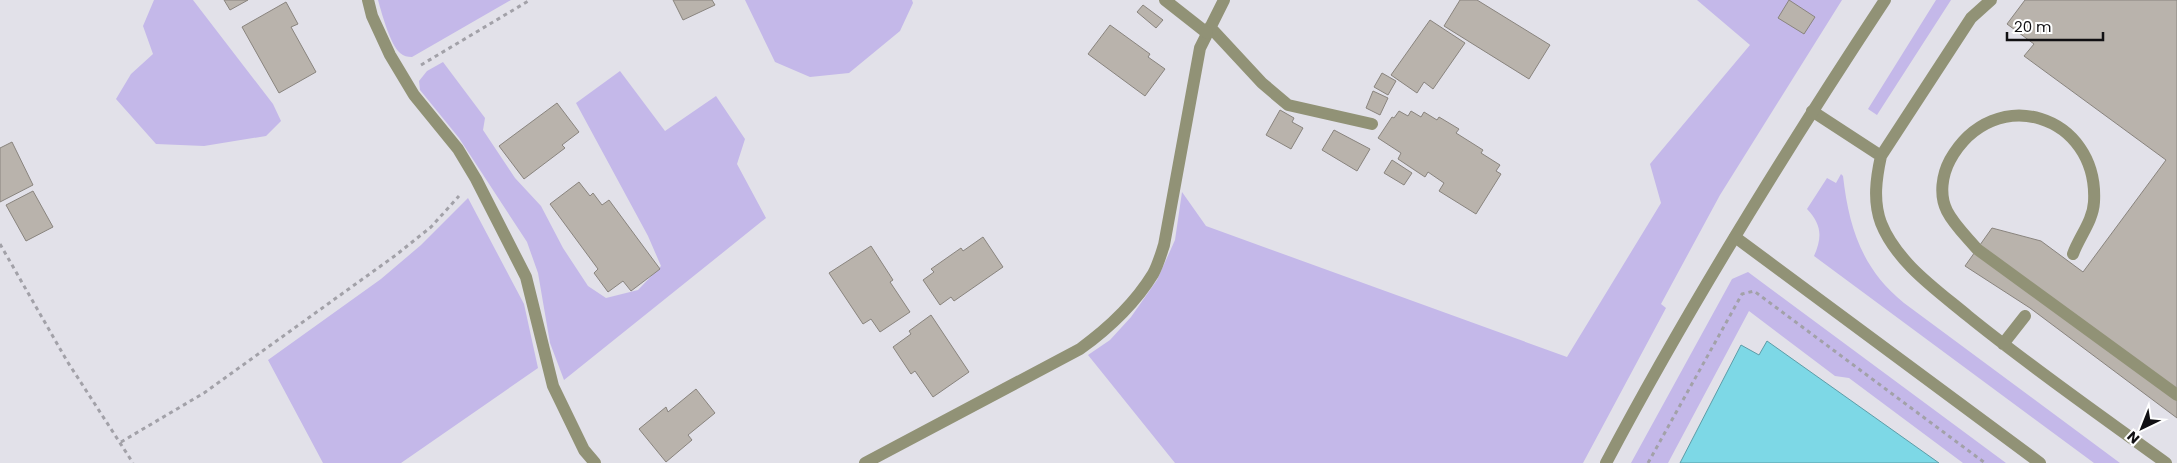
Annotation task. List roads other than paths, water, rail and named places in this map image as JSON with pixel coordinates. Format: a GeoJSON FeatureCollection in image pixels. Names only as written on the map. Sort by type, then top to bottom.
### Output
{"type":"FeatureCollection","features":[{"type":"Feature","properties":{"kind":"street"},"geometry":{"type":"LineString","coordinates":[[368,0],[376,24],[402,75],[414,96],[458,149],[476,179],[526,277],[553,386],[584,450],[595,463]]}},
{"type":"Feature","properties":{"kind":"street"},"geometry":{"type":"LineString","coordinates":[[1165,0],[1208,30],[1288,106],[1372,124]]}},
{"type":"Feature","properties":{"kind":"street"},"geometry":{"type":"LineString","coordinates":[[865,463],[1080,349],[1110,328],[1130,305],[1154,273],[1164,245],[1200,48],[1224,0]]}},
{"type":"Feature","properties":{"kind":"street"},"geometry":{"type":"LineString","coordinates":[[1606,463],[1646,388],[1735,237],[1812,111],[1885,0]]}},
{"type":"Feature","properties":{"kind":"street"},"geometry":{"type":"LineString","coordinates":[[1990,0],[1971,18],[1881,156],[1876,176],[1876,199],[1881,223],[1894,247],[1927,282],[2002,344],[2166,463]]}},
{"type":"Feature","properties":{"kind":"street"},"geometry":{"type":"LineString","coordinates":[[1812,111],[1881,156]]}},
{"type":"Feature","properties":{"kind":"street"},"geometry":{"type":"LineString","coordinates":[[2075,248],[2087,227],[2094,203],[2092,180],[2082,149],[2058,126],[2031,115],[2003,117],[1978,128],[1958,145],[1945,169],[1942,191],[1946,210],[1960,230],[1978,249],[2177,395]]}},
{"type":"Feature","properties":{"kind":"street"},"geometry":{"type":"LineString","coordinates":[[1735,237],[2040,463]]}},
{"type":"Feature","properties":{"kind":"street"},"geometry":{"type":"LineString","coordinates":[[2002,344],[2025,316]]}},
{"type":"Feature","properties":{"kind":"water"},"geometry":{"type":"Polygon","coordinates":[[[1767,341],[1939,463],[1680,463],[1741,345],[1759,355],[1767,341]]]}}]}
